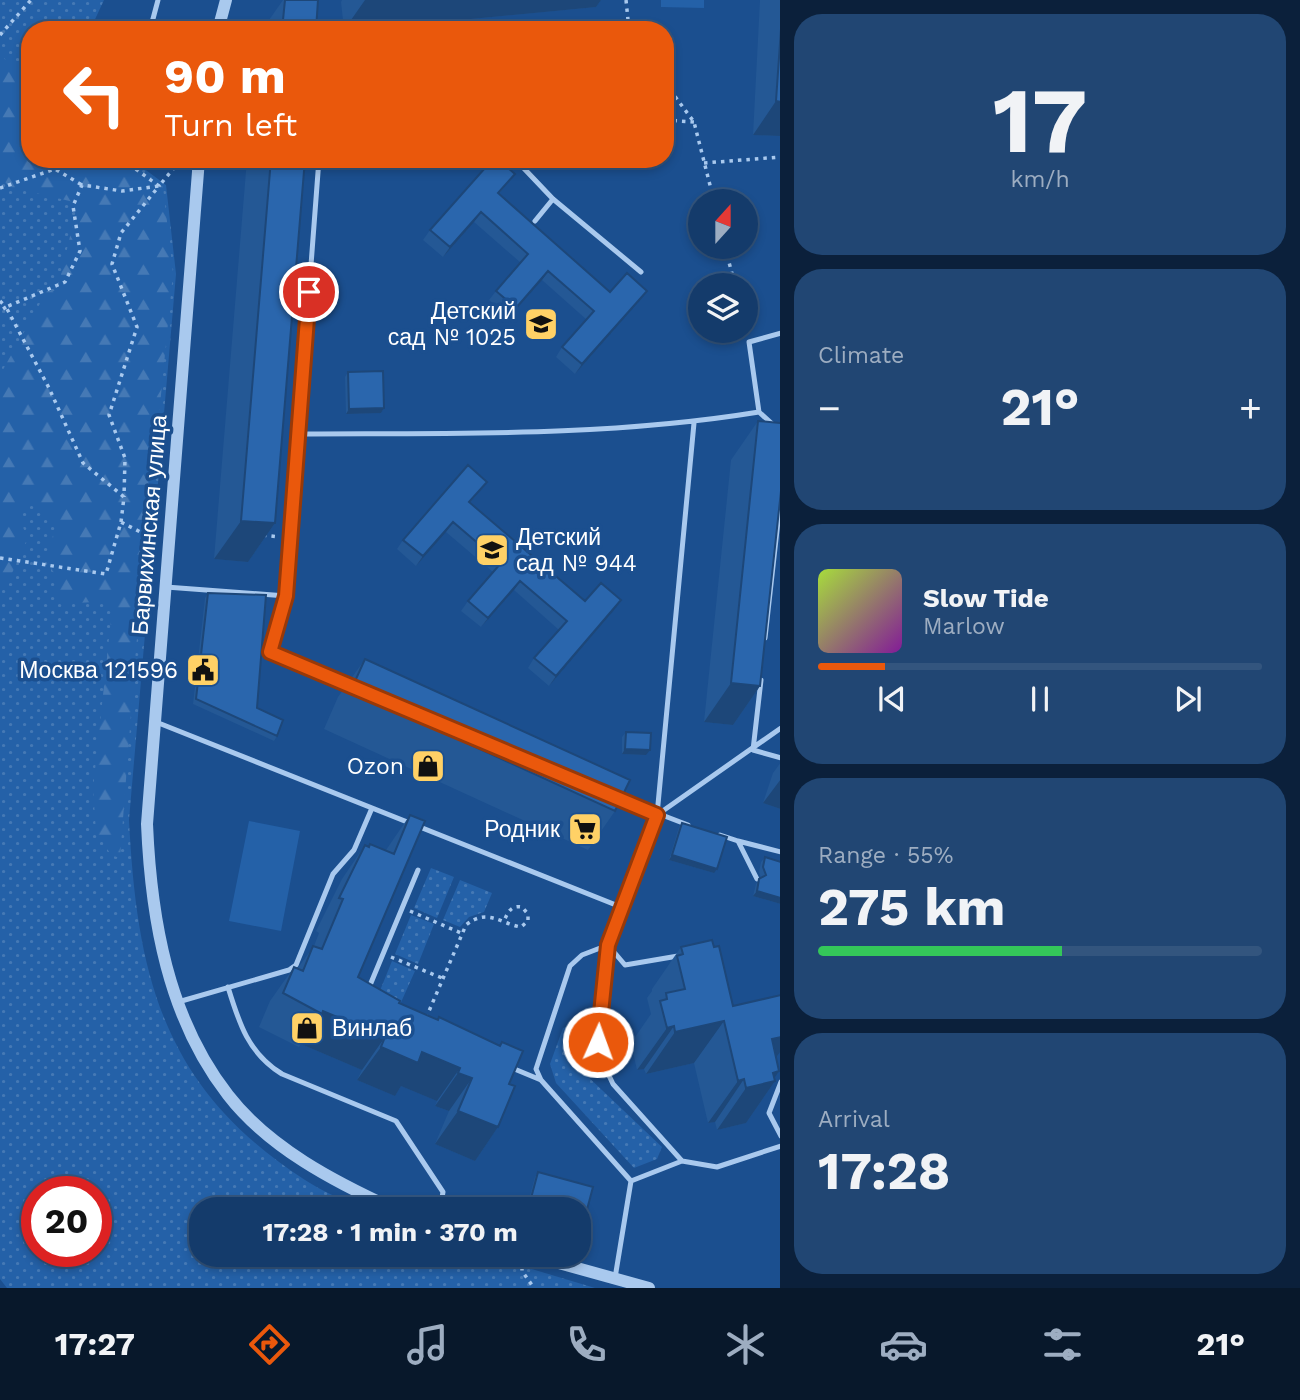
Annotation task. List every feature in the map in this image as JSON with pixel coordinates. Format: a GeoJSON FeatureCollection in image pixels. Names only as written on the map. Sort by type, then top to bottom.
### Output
{"type":"FeatureCollection","features":[{"type":"Feature","properties":{"kind":"street"},"geometry":{"type":"LineString","coordinates":[[220,21],[226,0]]}},
{"type":"Feature","properties":{"kind":"street","name":"Барвихинская улица"},"geometry":{"type":"LineString","coordinates":[[199,168],[170,547],[153,720],[147,824],[149,884],[158,933],[178,1002],[207,1064],[229,1096],[253,1121],[296,1155],[338,1182],[369,1197]]}},
{"type":"Feature","properties":{"kind":"street"},"geometry":{"type":"LineString","coordinates":[[562,1267],[649,1288]]}},
{"type":"Feature","properties":{"kind":"lane"},"geometry":{"type":"LineString","coordinates":[[152,21],[158,0]]}},
{"type":"Feature","properties":{"kind":"lane"},"geometry":{"type":"LineString","coordinates":[[318,168],[286,596],[270,652],[363,691]]}},
{"type":"Feature","properties":{"kind":"lane"},"geometry":{"type":"LineString","coordinates":[[524,168],[553,199],[641,272]]}},
{"type":"Feature","properties":{"kind":"lane"},"geometry":{"type":"LineString","coordinates":[[535,221],[553,199]]}},
{"type":"Feature","properties":{"kind":"lane"},"geometry":{"type":"LineString","coordinates":[[780,332],[749,342],[759,412],[780,432]]}},
{"type":"Feature","properties":{"kind":"lane"},"geometry":{"type":"LineString","coordinates":[[299,434],[549,433],[694,423],[759,412]]}},
{"type":"Feature","properties":{"kind":"lane"},"geometry":{"type":"LineString","coordinates":[[682,1161],[613,1084],[604,1065],[598,1021],[608,945],[657,815],[694,423]]}},
{"type":"Feature","properties":{"kind":"lane"},"geometry":{"type":"LineString","coordinates":[[765,642],[780,494]]}},
{"type":"Feature","properties":{"kind":"lane"},"geometry":{"type":"LineString","coordinates":[[166,587],[286,596]]}},
{"type":"Feature","properties":{"kind":"lane"},"geometry":{"type":"LineString","coordinates":[[754,750],[762,669]]}},
{"type":"Feature","properties":{"kind":"lane"},"geometry":{"type":"LineString","coordinates":[[153,720],[621,907]]}},
{"type":"Feature","properties":{"kind":"lane"},"geometry":{"type":"LineString","coordinates":[[657,815],[754,750],[780,727]]}},
{"type":"Feature","properties":{"kind":"lane"},"geometry":{"type":"LineString","coordinates":[[754,750],[780,758]]}},
{"type":"Feature","properties":{"kind":"lane"},"geometry":{"type":"LineString","coordinates":[[606,793],[657,815],[692,826]]}},
{"type":"Feature","properties":{"kind":"lane"},"geometry":{"type":"LineString","coordinates":[[178,1002],[296,965],[333,874],[355,850],[372,808]]}},
{"type":"Feature","properties":{"kind":"lane"},"geometry":{"type":"LineString","coordinates":[[715,833],[780,852]]}},
{"type":"Feature","properties":{"kind":"lane"},"geometry":{"type":"LineString","coordinates":[[738,841],[757,879]]}},
{"type":"Feature","properties":{"kind":"lane"},"geometry":{"type":"LineString","coordinates":[[365,997],[418,870]]}},
{"type":"Feature","properties":{"kind":"lane"},"geometry":{"type":"LineString","coordinates":[[608,945],[625,965],[685,955]]}},
{"type":"Feature","properties":{"kind":"lane"},"geometry":{"type":"LineString","coordinates":[[541,1080],[536,1062],[565,976],[582,955],[608,945]]}},
{"type":"Feature","properties":{"kind":"lane"},"geometry":{"type":"LineString","coordinates":[[228,987],[242,1031],[267,1063],[282,1074],[396,1121],[443,1192],[442,1197]]}},
{"type":"Feature","properties":{"kind":"lane"},"geometry":{"type":"LineString","coordinates":[[508,1066],[541,1080],[631,1181]]}},
{"type":"Feature","properties":{"kind":"lane"},"geometry":{"type":"LineString","coordinates":[[780,1082],[769,1113],[780,1136]]}},
{"type":"Feature","properties":{"kind":"lane"},"geometry":{"type":"LineString","coordinates":[[631,1181],[682,1161],[717,1167],[780,1146]]}},
{"type":"Feature","properties":{"kind":"lane"},"geometry":{"type":"LineString","coordinates":[[615,1279],[631,1181]]}},
{"type":"Feature","properties":{"kind":"path"},"geometry":{"type":"LineString","coordinates":[[0,36],[31,0]]}},
{"type":"Feature","properties":{"kind":"path"},"geometry":{"type":"LineString","coordinates":[[626,0],[628,21]]}},
{"type":"Feature","properties":{"kind":"path"},"geometry":{"type":"LineString","coordinates":[[674,95],[694,122],[711,189]]}},
{"type":"Feature","properties":{"kind":"path"},"geometry":{"type":"LineString","coordinates":[[674,121],[694,122]]}},
{"type":"Feature","properties":{"kind":"path"},"geometry":{"type":"LineString","coordinates":[[704,163],[780,157]]}},
{"type":"Feature","properties":{"kind":"path"},"geometry":{"type":"LineString","coordinates":[[134,168],[159,186]]}},
{"type":"Feature","properties":{"kind":"path"},"geometry":{"type":"LineString","coordinates":[[0,558],[106,574],[121,522],[125,458],[109,415],[137,327],[112,264],[121,233],[174,168]]}},
{"type":"Feature","properties":{"kind":"path"},"geometry":{"type":"LineString","coordinates":[[0,188],[55,169],[82,185],[122,191],[159,186]]}},
{"type":"Feature","properties":{"kind":"path"},"geometry":{"type":"LineString","coordinates":[[0,312],[65,282],[80,251],[73,206],[82,185]]}},
{"type":"Feature","properties":{"kind":"path"},"geometry":{"type":"LineString","coordinates":[[0,301],[6,307],[49,388],[83,463],[124,497]]}},
{"type":"Feature","properties":{"kind":"path"},"geometry":{"type":"LineString","coordinates":[[121,522],[170,547]]}},
{"type":"Feature","properties":{"kind":"path"},"geometry":{"type":"LineString","coordinates":[[250,533],[291,538]]}},
{"type":"Feature","properties":{"kind":"path"},"geometry":{"type":"LineString","coordinates":[[421,1030],[461,933],[473,920],[483,916],[524,926],[528,914],[522,907],[515,906],[504,921]]}},
{"type":"Feature","properties":{"kind":"path"},"geometry":{"type":"LineString","coordinates":[[402,908],[461,933]]}},
{"type":"Feature","properties":{"kind":"path"},"geometry":{"type":"LineString","coordinates":[[383,953],[442,978]]}},
{"type":"Feature","properties":{"kind":"path"},"geometry":{"type":"LineString","coordinates":[[523,1267],[522,1271],[534,1288]]}},
{"type":"Feature","properties":{"kind":"green space"},"geometry":{"type":"Polygon","coordinates":[[[0,0],[104,0],[94,21],[21,21],[21,168],[143,168],[166,185],[176,274],[129,820],[140,930],[151,979],[167,1025],[189,1068],[219,1108],[257,1145],[305,1180],[336,1197],[189,1197],[189,1267],[525,1267],[595,1288],[7,1288],[0,1279],[0,0]]]}},
{"type":"Feature","properties":{"kind":"green space"},"geometry":{"type":"Polygon","coordinates":[[[661,0],[704,0],[704,8],[661,7],[661,0]]]}},
{"type":"Feature","properties":{"kind":"green space"},"geometry":{"type":"Polygon","coordinates":[[[0,52],[6,61],[21,66],[21,168],[137,168],[163,187],[173,273],[136,648],[120,858],[111,855],[96,831],[93,789],[113,601],[58,604],[58,584],[46,557],[55,529],[31,501],[22,505],[20,521],[28,538],[12,573],[0,589],[0,375],[47,291],[57,291],[78,203],[10,187],[0,177],[0,52]]]}},
{"type":"Feature","properties":{"kind":"green space"},"geometry":{"type":"Polygon","coordinates":[[[249,821],[300,831],[281,931],[229,921],[249,821]]]}},
{"type":"Feature","properties":{"kind":"green space"},"geometry":{"type":"Polygon","coordinates":[[[431,868],[454,877],[437,918],[414,908],[431,868]]]}},
{"type":"Feature","properties":{"kind":"green space"},"geometry":{"type":"Polygon","coordinates":[[[460,880],[492,893],[484,912],[469,917],[460,927],[443,920],[460,880]]]}},
{"type":"Feature","properties":{"kind":"green space"},"geometry":{"type":"Polygon","coordinates":[[[411,915],[434,924],[418,964],[395,954],[411,915]]]}},
{"type":"Feature","properties":{"kind":"green space"},"geometry":{"type":"Polygon","coordinates":[[[392,961],[415,971],[398,1009],[379,993],[392,961]]]}},
{"type":"Feature","properties":{"kind":"green space"},"geometry":{"type":"Polygon","coordinates":[[[584,1022],[583,1072],[662,1147],[657,1159],[634,1168],[556,1083],[550,1064],[563,1028],[584,1022]]]}},
{"type":"Feature","properties":{"kind":"building"},"geometry":{"type":"Polygon","coordinates":[[[285,0],[318,0],[317,21],[283,21],[285,0]]]}},
{"type":"Feature","properties":{"kind":"building"},"geometry":{"type":"Polygon","coordinates":[[[780,43],[780,102],[776,101],[780,43]]]}},
{"type":"Feature","properties":{"kind":"building"},"geometry":{"type":"Polygon","coordinates":[[[270,168],[304,168],[275,523],[241,521],[270,168]]]}},
{"type":"Feature","properties":{"kind":"building"},"geometry":{"type":"Polygon","coordinates":[[[485,168],[508,168],[515,174],[498,193],[610,292],[627,273],[647,291],[582,364],[562,347],[594,311],[548,271],[516,308],[496,291],[528,254],[481,212],[450,247],[430,230],[485,168]]]}},
{"type":"Feature","properties":{"kind":"building"},"geometry":{"type":"Polygon","coordinates":[[[383,371],[384,408],[349,409],[348,372],[383,371]]]}},
{"type":"Feature","properties":{"kind":"building"},"geometry":{"type":"Polygon","coordinates":[[[758,421],[780,423],[780,500],[760,686],[731,683],[758,421]]]}},
{"type":"Feature","properties":{"kind":"building"},"geometry":{"type":"Polygon","coordinates":[[[468,465],[487,482],[469,502],[585,601],[601,583],[621,600],[556,676],[534,658],[567,621],[520,581],[488,618],[468,601],[501,563],[453,522],[423,556],[403,540],[468,465]]]}},
{"type":"Feature","properties":{"kind":"building"},"geometry":{"type":"Polygon","coordinates":[[[208,593],[266,595],[257,708],[283,720],[277,736],[196,699],[208,593]]]}},
{"type":"Feature","properties":{"kind":"building"},"geometry":{"type":"Polygon","coordinates":[[[365,659],[630,780],[615,811],[351,690],[365,659]]]}},
{"type":"Feature","properties":{"kind":"building"},"geometry":{"type":"Polygon","coordinates":[[[626,732],[651,733],[650,750],[625,749],[626,732]]]}},
{"type":"Feature","properties":{"kind":"building"},"geometry":{"type":"Polygon","coordinates":[[[410,815],[425,821],[358,977],[400,1001],[399,1003],[438,1020],[439,1017],[500,1046],[502,1042],[523,1051],[509,1084],[515,1086],[498,1127],[458,1111],[472,1078],[458,1073],[460,1068],[422,1052],[418,1063],[381,1047],[385,1037],[323,1011],[322,1014],[283,993],[294,967],[303,971],[313,946],[322,949],[343,899],[339,898],[365,845],[369,847],[370,844],[394,854],[410,815]]]}},
{"type":"Feature","properties":{"kind":"building"},"geometry":{"type":"Polygon","coordinates":[[[682,823],[727,837],[717,869],[672,855],[682,823]]]}},
{"type":"Feature","properties":{"kind":"building"},"geometry":{"type":"Polygon","coordinates":[[[765,857],[780,862],[780,898],[757,891],[759,879],[766,875],[763,867],[765,857]]]}},
{"type":"Feature","properties":{"kind":"building"},"geometry":{"type":"Polygon","coordinates":[[[712,940],[714,947],[719,946],[733,1006],[780,995],[780,1037],[772,1039],[779,1071],[773,1073],[775,1081],[746,1088],[744,1079],[738,1081],[724,1021],[675,1032],[674,1026],[667,1028],[660,1001],[667,999],[666,993],[685,989],[677,956],[683,954],[681,947],[712,940]]]}},
{"type":"Feature","properties":{"kind":"building"},"geometry":{"type":"Polygon","coordinates":[[[538,1172],[593,1187],[590,1197],[531,1197],[538,1172]]]}},
{"type":"Feature","properties":{"kind":"place","name":"Детский сад № 1025"},"geometry":{"type":"Point","coordinates":[541,324]}},
{"type":"Feature","properties":{"kind":"place","name":"Детский сад № 944"},"geometry":{"type":"Point","coordinates":[492,550]}},
{"type":"Feature","properties":{"kind":"place","name":"Москва 121596"},"geometry":{"type":"Point","coordinates":[203,670]}},
{"type":"Feature","properties":{"kind":"place","name":"Ozon"},"geometry":{"type":"Point","coordinates":[428,766]}},
{"type":"Feature","properties":{"kind":"place","name":"Родник"},"geometry":{"type":"Point","coordinates":[585,829]}},
{"type":"Feature","properties":{"kind":"place","name":"Винлаб"},"geometry":{"type":"Point","coordinates":[307,1028]}},
{"type":"Feature","properties":{"kind":"route"},"geometry":{"type":"LineString","coordinates":[[309,292],[286,596],[270,652],[657,815],[608,945],[598,1021],[598,1042]]}}]}
